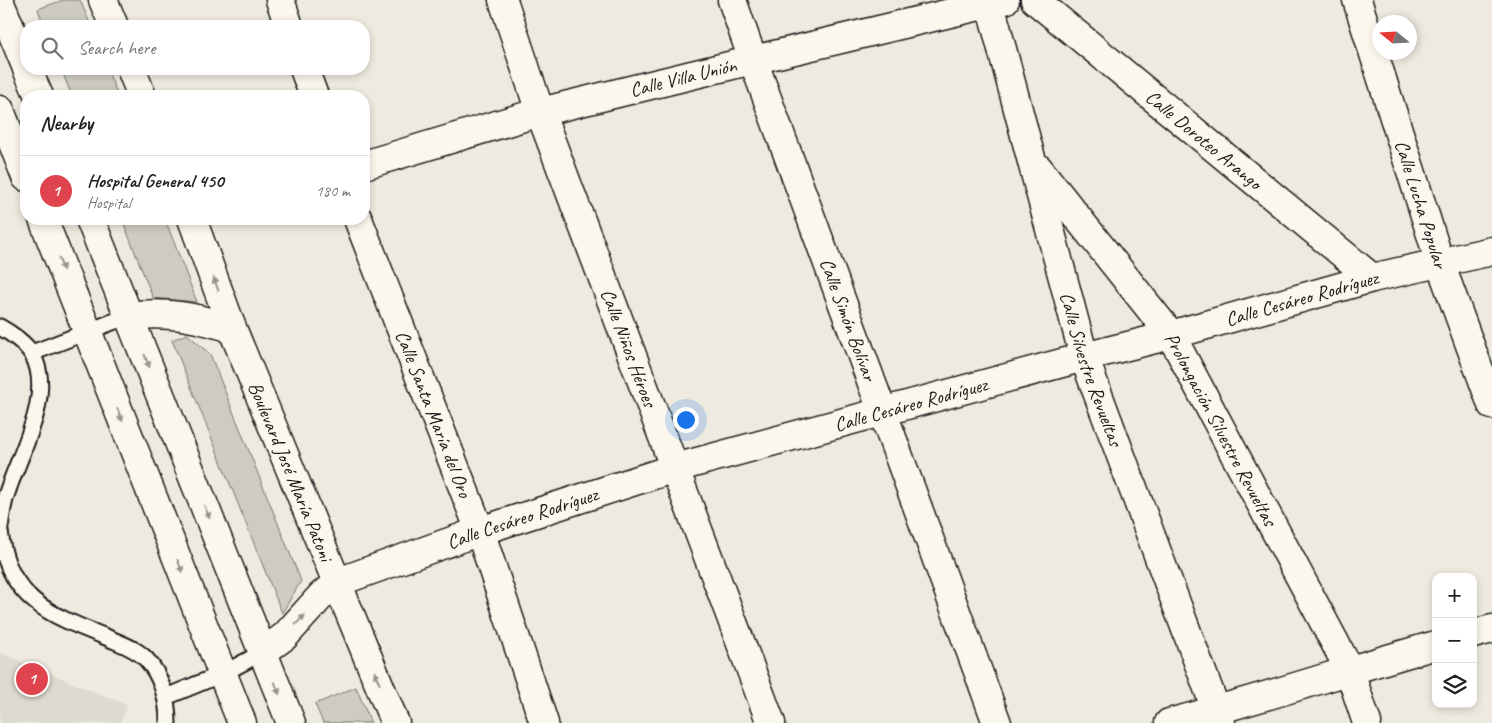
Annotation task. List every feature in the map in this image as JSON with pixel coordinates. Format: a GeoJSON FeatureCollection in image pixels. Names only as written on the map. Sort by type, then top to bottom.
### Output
{"type":"FeatureCollection","features":[{"type":"Feature","properties":{"kind":"street"},"geometry":{"type":"LineString","coordinates":[[104,0],[112,20]]}},
{"type":"Feature","properties":{"kind":"street"},"geometry":{"type":"LineString","coordinates":[[280,0],[287,20]]}},
{"type":"Feature","properties":{"kind":"street","name":"Calle Niños Héroes"},"geometry":{"type":"LineString","coordinates":[[502,0],[540,112],[771,723]]}},
{"type":"Feature","properties":{"kind":"street","name":"Calle Simón Bolívar"},"geometry":{"type":"LineString","coordinates":[[732,0],[997,723]]}},
{"type":"Feature","properties":{"kind":"street","name":"Calle Doroteo Arango"},"geometry":{"type":"LineString","coordinates":[[1035,0],[1372,278]]}},
{"type":"Feature","properties":{"kind":"street","name":"Calle Lucha Popular"},"geometry":{"type":"LineString","coordinates":[[1357,0],[1440,263],[1492,405]]}},
{"type":"Feature","properties":{"kind":"street","name":"Calle Villa Unión"},"geometry":{"type":"LineString","coordinates":[[370,163],[540,112],[997,2]]}},
{"type":"Feature","properties":{"kind":"street","name":"Calle Silvestre Revueltas"},"geometry":{"type":"LineString","coordinates":[[997,2],[1032,161],[1084,357],[1219,717]]}},
{"type":"Feature","properties":{"kind":"street"},"geometry":{"type":"LineString","coordinates":[[0,3],[20,50]]}},
{"type":"Feature","properties":{"kind":"street"},"geometry":{"type":"LineString","coordinates":[[30,75],[37,90]]}},
{"type":"Feature","properties":{"kind":"street"},"geometry":{"type":"LineString","coordinates":[[133,75],[140,90]]}},
{"type":"Feature","properties":{"kind":"street"},"geometry":{"type":"LineString","coordinates":[[306,75],[312,90]]}},
{"type":"Feature","properties":{"kind":"street"},"geometry":{"type":"LineString","coordinates":[[0,110],[20,162]]}},
{"type":"Feature","properties":{"kind":"street","name":"Prolongación Silvestre Revueltas"},"geometry":{"type":"LineString","coordinates":[[1032,161],[1172,335],[1349,670],[1366,723]]}},
{"type":"Feature","properties":{"kind":"street"},"geometry":{"type":"LineString","coordinates":[[45,225],[242,723]]}},
{"type":"Feature","properties":{"kind":"street"},"geometry":{"type":"LineString","coordinates":[[92,225],[291,723]]}},
{"type":"Feature","properties":{"kind":"street","name":"Boulevard José María Patoni"},"geometry":{"type":"LineString","coordinates":[[194,225],[232,328],[395,723]]}},
{"type":"Feature","properties":{"kind":"street","name":"Calle Santa María del Oro"},"geometry":{"type":"LineString","coordinates":[[360,225],[480,531],[544,723]]}},
{"type":"Feature","properties":{"kind":"street","name":"Calle Cesáreo Rodríguez"},"geometry":{"type":"LineString","coordinates":[[338,582],[480,531],[675,468],[882,411],[1172,335],[1372,278],[1492,251]]}},
{"type":"Feature","properties":{"kind":"street"},"geometry":{"type":"LineString","coordinates":[[128,316],[149,313],[172,314],[193,317],[232,328]]}},
{"type":"Feature","properties":{"kind":"street"},"geometry":{"type":"LineString","coordinates":[[1473,354],[1492,378]]}},
{"type":"Feature","properties":{"kind":"street"},"geometry":{"type":"LineString","coordinates":[[263,652],[285,636],[321,596],[338,582]]}},
{"type":"Feature","properties":{"kind":"street"},"geometry":{"type":"LineString","coordinates":[[1477,633],[1492,629]]}},
{"type":"Feature","properties":{"kind":"street"},"geometry":{"type":"LineString","coordinates":[[1169,723],[1219,717],[1349,670],[1432,646]]}},
{"type":"Feature","properties":{"kind":"lane"},"geometry":{"type":"LineString","coordinates":[[32,353],[128,316]]}},
{"type":"Feature","properties":{"kind":"lane"},"geometry":{"type":"LineString","coordinates":[[0,327],[16,338],[32,353],[41,382],[39,406],[6,492],[0,529],[2,551],[18,584],[41,608],[62,620],[134,650],[146,659],[158,678],[166,697],[168,723]]}},
{"type":"Feature","properties":{"kind":"lane"},"geometry":{"type":"LineString","coordinates":[[166,697],[222,674],[263,652]]}},
{"type":"Feature","properties":{"kind":"shaded area"},"geometry":{"type":"Polygon","coordinates":[[[63,0],[80,0],[88,20],[42,20],[38,9],[63,0]]]}},
{"type":"Feature","properties":{"kind":"shaded area"},"geometry":{"type":"Polygon","coordinates":[[[63,75],[109,75],[116,90],[70,90],[63,75]]]}},
{"type":"Feature","properties":{"kind":"shaded area"},"geometry":{"type":"Polygon","coordinates":[[[124,225],[167,225],[197,302],[153,298],[124,225]]]}},
{"type":"Feature","properties":{"kind":"shaded area"},"geometry":{"type":"Polygon","coordinates":[[[187,334],[210,354],[301,581],[282,613],[172,340],[187,334]]]}},
{"type":"Feature","properties":{"kind":"shaded area"},"geometry":{"type":"Polygon","coordinates":[[[0,653],[127,705],[120,723],[0,723],[0,653]]]}},
{"type":"Feature","properties":{"kind":"shaded area"},"geometry":{"type":"Polygon","coordinates":[[[356,687],[371,723],[323,723],[315,704],[356,687]]]}},
{"type":"Feature","properties":{"kind":"place","name":"Hospital General 450"},"geometry":{"type":"Point","coordinates":[32,679]}}]}
